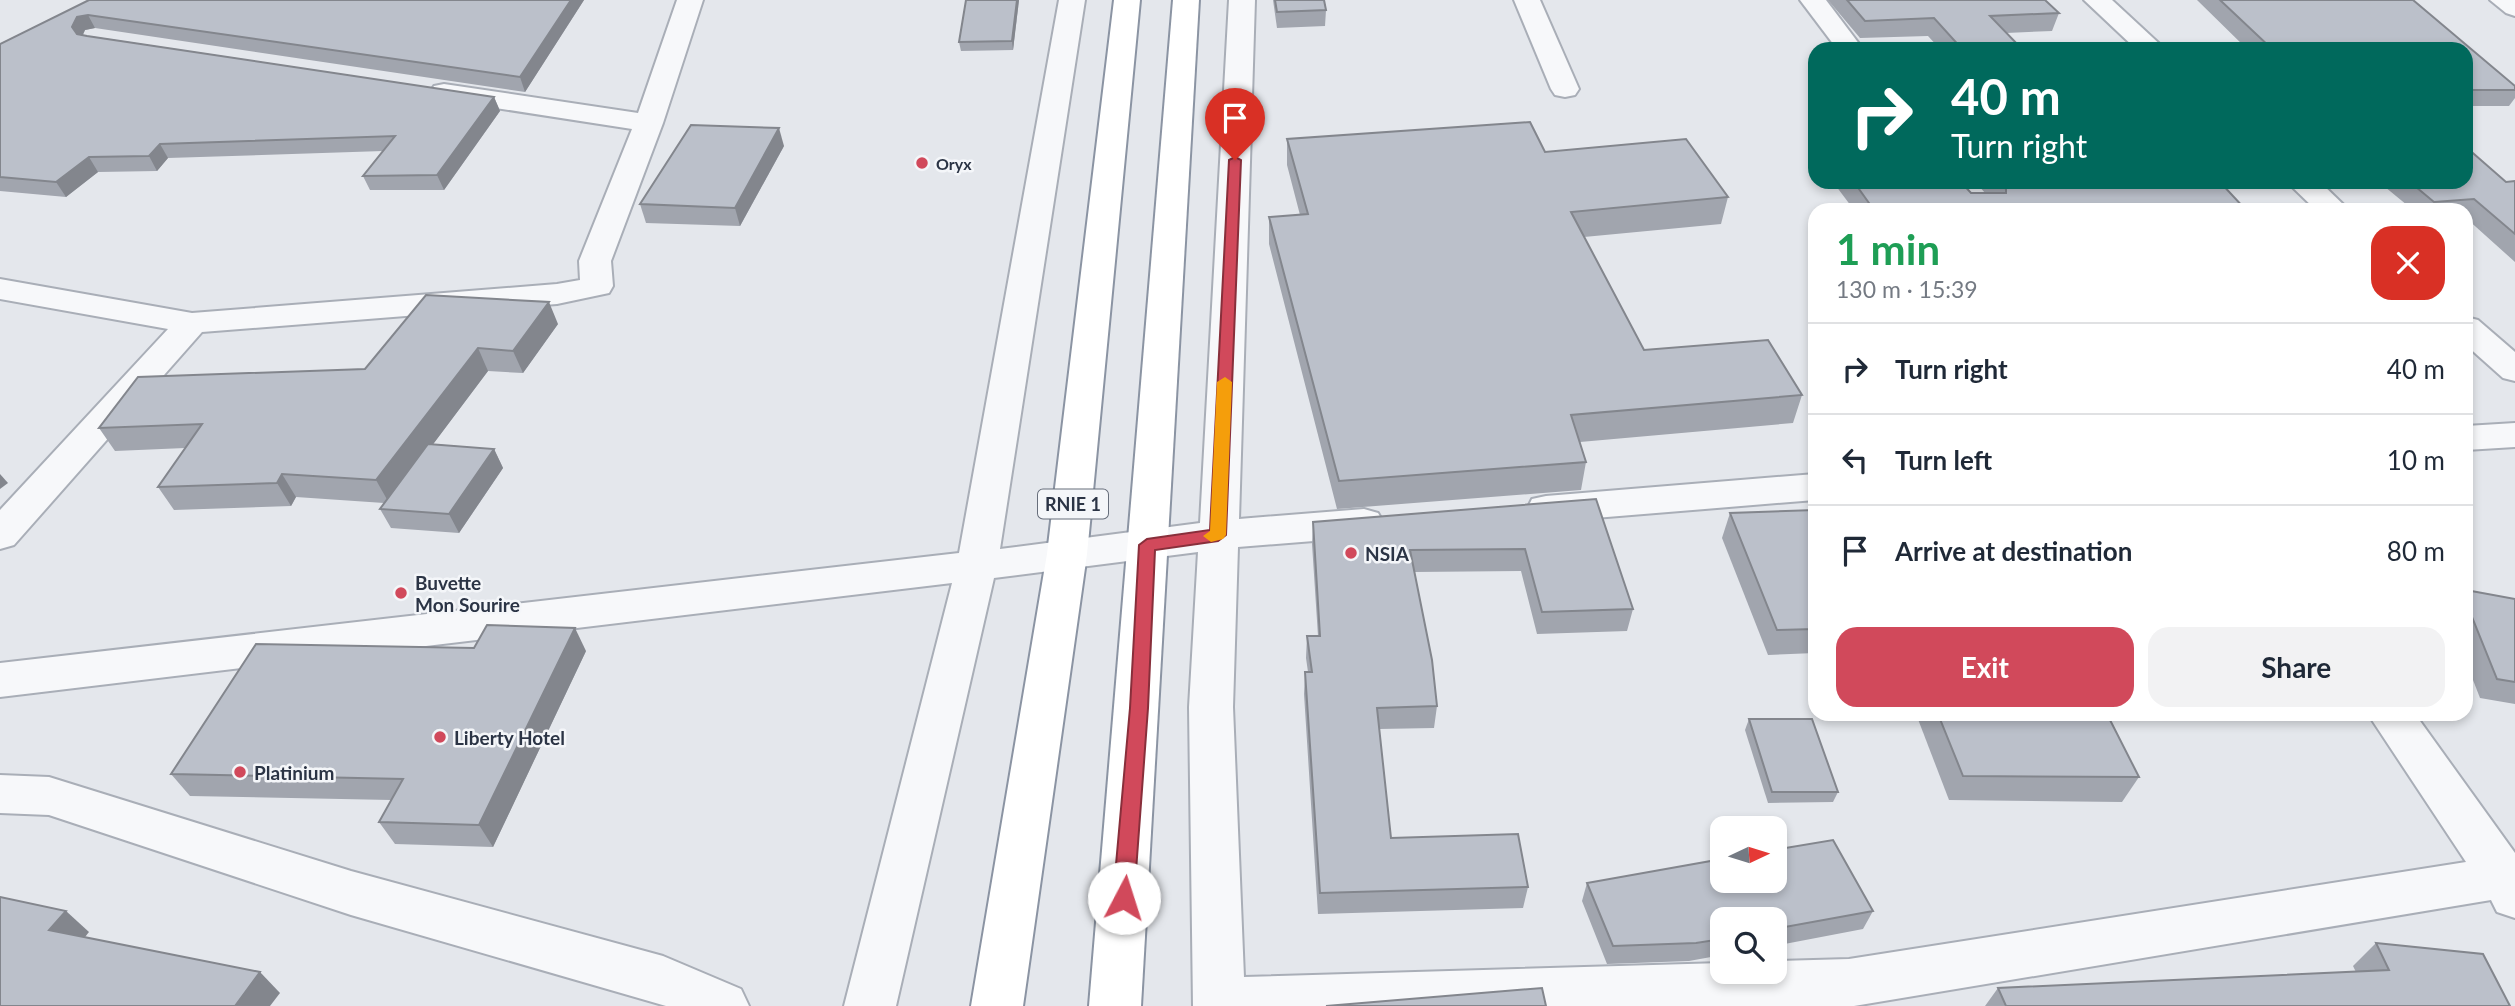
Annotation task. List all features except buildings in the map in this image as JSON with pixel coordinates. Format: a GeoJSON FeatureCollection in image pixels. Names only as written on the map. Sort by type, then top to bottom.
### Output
{"type":"FeatureCollection","features":[{"type":"Feature","properties":{"kind":"highway","name":"RNIE 1"},"geometry":{"type":"LineString","coordinates":[[997,1006],[1067,554],[1127,0]]}},
{"type":"Feature","properties":{"kind":"highway"},"geometry":{"type":"LineString","coordinates":[[1115,1006],[1139,708],[1147,545],[1186,0]]}},
{"type":"Feature","properties":{"kind":"street"},"geometry":{"type":"LineString","coordinates":[[0,289],[192,323],[557,294],[597,286],[595,261],[649,123],[690,0]]}},
{"type":"Feature","properties":{"kind":"street"},"geometry":{"type":"LineString","coordinates":[[870,1006],[976,566],[1072,0]]}},
{"type":"Feature","properties":{"kind":"street"},"geometry":{"type":"LineString","coordinates":[[1242,0],[1211,707],[1219,1004],[1853,995],[2511,884],[2395,721]]}},
{"type":"Feature","properties":{"kind":"street"},"geometry":{"type":"LineString","coordinates":[[1527,0],[1564,89]]}},
{"type":"Feature","properties":{"kind":"street"},"geometry":{"type":"LineString","coordinates":[[1813,0],[1845,42]]}},
{"type":"Feature","properties":{"kind":"street"},"geometry":{"type":"LineString","coordinates":[[2097,0],[2144,42]]}},
{"type":"Feature","properties":{"kind":"street"},"geometry":{"type":"LineString","coordinates":[[2504,0],[2515,8]]}},
{"type":"Feature","properties":{"kind":"street"},"geometry":{"type":"LineString","coordinates":[[419,88],[649,123]]}},
{"type":"Feature","properties":{"kind":"street"},"geometry":{"type":"LineString","coordinates":[[2310,189],[2326,203]]}},
{"type":"Feature","properties":{"kind":"street"},"geometry":{"type":"LineString","coordinates":[[0,535],[192,323]]}},
{"type":"Feature","properties":{"kind":"street"},"geometry":{"type":"LineString","coordinates":[[2473,333],[2515,370]]}},
{"type":"Feature","properties":{"kind":"street"},"geometry":{"type":"LineString","coordinates":[[2473,438],[2515,435]]}},
{"type":"Feature","properties":{"kind":"street"},"geometry":{"type":"LineString","coordinates":[[1509,512],[1808,489]]}},
{"type":"Feature","properties":{"kind":"street"},"geometry":{"type":"LineString","coordinates":[[0,680],[976,566],[1218,535],[1398,521]]}},
{"type":"Feature","properties":{"kind":"street"},"geometry":{"type":"LineString","coordinates":[[0,794],[49,796],[351,892],[663,980],[723,1006]]}},
{"type":"Feature","properties":{"kind":"slow traffic"},"geometry":{"type":"LineString","coordinates":[[1211,536],[1218,535],[1225,382]]}},
{"type":"Feature","properties":{"kind":"place","name":"Oryx"},"geometry":{"type":"Point","coordinates":[922,163]}},
{"type":"Feature","properties":{"kind":"place","name":"NSIA"},"geometry":{"type":"Point","coordinates":[1351,553]}},
{"type":"Feature","properties":{"kind":"place","name":"Buvette Mon Sourire"},"geometry":{"type":"Point","coordinates":[401,593]}},
{"type":"Feature","properties":{"kind":"place","name":"Liberty Hotel"},"geometry":{"type":"Point","coordinates":[440,737]}},
{"type":"Feature","properties":{"kind":"place","name":"Platinium"},"geometry":{"type":"Point","coordinates":[240,772]}},
{"type":"Feature","properties":{"kind":"route"},"geometry":{"type":"LineString","coordinates":[[1124,898],[1139,708],[1147,545],[1218,535],[1235,160]]}}]}
